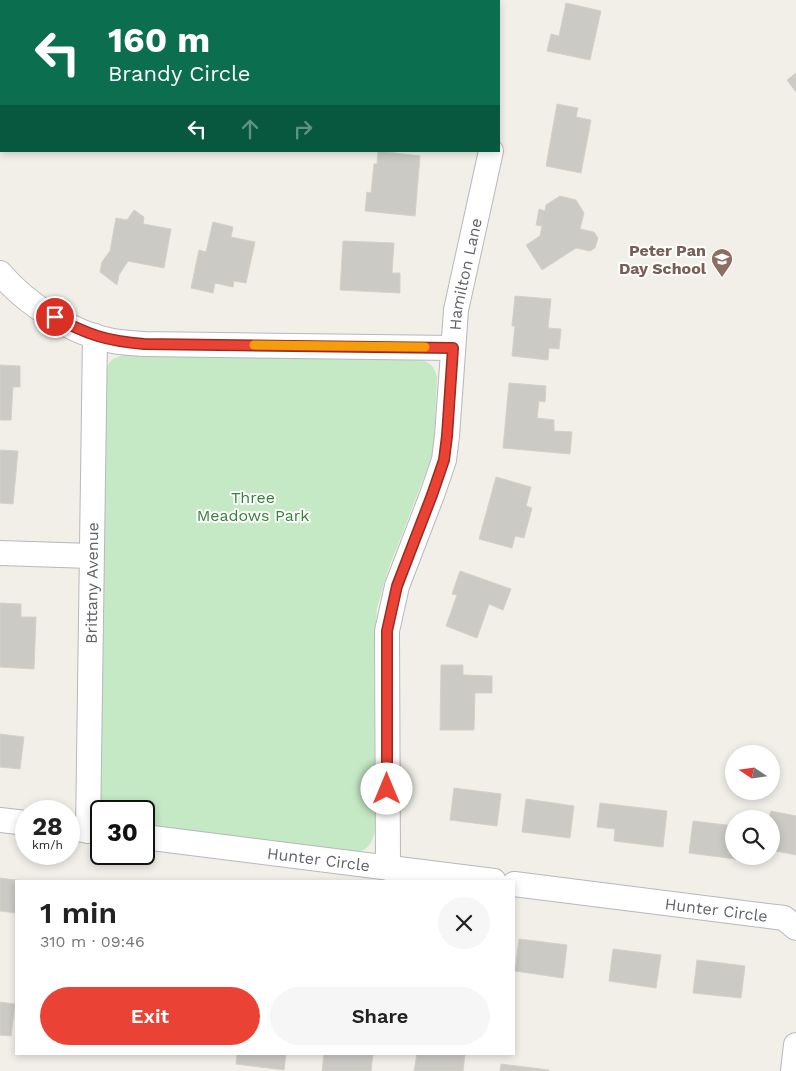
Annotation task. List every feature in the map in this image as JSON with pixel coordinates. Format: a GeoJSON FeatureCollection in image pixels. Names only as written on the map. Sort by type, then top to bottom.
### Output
{"type":"FeatureCollection","features":[{"type":"Feature","properties":{"kind":"street","name":"Hamilton Lane"},"geometry":{"type":"LineString","coordinates":[[388,868],[387,631],[397,586],[444,460],[456,310],[490,152]]}},
{"type":"Feature","properties":{"kind":"street"},"geometry":{"type":"LineString","coordinates":[[0,273],[43,310],[73,327],[113,341],[144,344],[453,348]]}},
{"type":"Feature","properties":{"kind":"street","name":"Brittany Avenue"},"geometry":{"type":"LineString","coordinates":[[86,830],[95,336]]}},
{"type":"Feature","properties":{"kind":"street"},"geometry":{"type":"LineString","coordinates":[[0,553],[91,556]]}},
{"type":"Feature","properties":{"kind":"street"},"geometry":{"type":"LineString","coordinates":[[0,820],[15,822]]}},
{"type":"Feature","properties":{"kind":"street","name":"Hunter Circle"},"geometry":{"type":"LineString","coordinates":[[155,839],[486,880]]}},
{"type":"Feature","properties":{"kind":"street","name":"Hunter Circle"},"geometry":{"type":"LineString","coordinates":[[515,884],[784,918],[796,928]]}},
{"type":"Feature","properties":{"kind":"street"},"geometry":{"type":"LineString","coordinates":[[793,1071],[796,1045]]}},
{"type":"Feature","properties":{"kind":"green space","name":"Three Meadows Park"},"geometry":{"type":"Polygon","coordinates":[[[125,355],[415,359],[427,362],[434,369],[437,377],[434,446],[431,459],[387,573],[377,608],[374,643],[375,828],[370,844],[360,852],[355,853],[155,827],[155,800],[99,800],[106,370],[112,360],[125,355]]]}},
{"type":"Feature","properties":{"kind":"building"},"geometry":{"type":"Polygon","coordinates":[[[566,3],[601,11],[590,60],[547,51],[551,34],[559,36],[566,3]]]}},
{"type":"Feature","properties":{"kind":"building"},"geometry":{"type":"Polygon","coordinates":[[[796,73],[796,92],[787,80],[796,73]]]}},
{"type":"Feature","properties":{"kind":"building"},"geometry":{"type":"Polygon","coordinates":[[[557,104],[578,108],[576,117],[591,120],[581,173],[546,166],[557,104]]]}},
{"type":"Feature","properties":{"kind":"building"},"geometry":{"type":"Polygon","coordinates":[[[378,152],[420,156],[415,216],[365,211],[367,192],[371,193],[374,164],[377,164],[378,152]]]}},
{"type":"Feature","properties":{"kind":"building"},"geometry":{"type":"Polygon","coordinates":[[[560,196],[576,200],[584,213],[580,229],[594,232],[598,238],[595,248],[590,251],[576,248],[542,270],[526,245],[540,236],[542,226],[536,225],[539,209],[545,211],[546,205],[560,196]]]}},
{"type":"Feature","properties":{"kind":"building"},"geometry":{"type":"Polygon","coordinates":[[[134,210],[144,217],[143,224],[171,229],[164,268],[128,261],[119,275],[117,285],[100,272],[102,262],[110,251],[116,218],[127,220],[134,210]]]}},
{"type":"Feature","properties":{"kind":"building"},"geometry":{"type":"Polygon","coordinates":[[[213,222],[233,227],[231,237],[255,242],[246,283],[234,281],[233,287],[215,283],[213,293],[191,288],[199,250],[206,252],[213,222]]]}},
{"type":"Feature","properties":{"kind":"building"},"geometry":{"type":"Polygon","coordinates":[[[343,241],[394,243],[392,273],[400,273],[400,293],[340,290],[343,241]]]}},
{"type":"Feature","properties":{"kind":"building"},"geometry":{"type":"Polygon","coordinates":[[[515,296],[551,299],[548,328],[561,329],[559,349],[549,348],[548,360],[512,356],[515,296]]]}},
{"type":"Feature","properties":{"kind":"building"},"geometry":{"type":"Polygon","coordinates":[[[0,365],[20,366],[20,387],[13,387],[11,420],[0,420],[0,365]]]}},
{"type":"Feature","properties":{"kind":"building"},"geometry":{"type":"Polygon","coordinates":[[[509,383],[546,386],[545,402],[539,401],[537,418],[554,420],[554,431],[572,432],[570,454],[503,448],[509,383]]]}},
{"type":"Feature","properties":{"kind":"building"},"geometry":{"type":"Polygon","coordinates":[[[0,450],[18,451],[13,504],[0,503],[0,450]]]}},
{"type":"Feature","properties":{"kind":"building"},"geometry":{"type":"Polygon","coordinates":[[[496,477],[531,487],[526,506],[532,508],[524,538],[515,536],[512,548],[479,539],[496,477]]]}},
{"type":"Feature","properties":{"kind":"building"},"geometry":{"type":"Polygon","coordinates":[[[460,571],[511,589],[503,610],[489,604],[477,638],[446,626],[457,595],[452,594],[460,571]]]}},
{"type":"Feature","properties":{"kind":"building"},"geometry":{"type":"Polygon","coordinates":[[[0,603],[21,604],[21,617],[36,617],[34,669],[0,667],[0,603]]]}},
{"type":"Feature","properties":{"kind":"building"},"geometry":{"type":"Polygon","coordinates":[[[441,665],[463,665],[463,675],[492,676],[492,693],[475,693],[474,730],[440,730],[441,665]]]}},
{"type":"Feature","properties":{"kind":"building"},"geometry":{"type":"Polygon","coordinates":[[[0,734],[24,737],[20,769],[0,767],[0,734]]]}},
{"type":"Feature","properties":{"kind":"building"},"geometry":{"type":"Polygon","coordinates":[[[454,788],[501,794],[497,826],[450,820],[454,788]]]}},
{"type":"Feature","properties":{"kind":"building"},"geometry":{"type":"Polygon","coordinates":[[[526,799],[574,806],[570,838],[522,832],[526,799]]]}},
{"type":"Feature","properties":{"kind":"building"},"geometry":{"type":"Polygon","coordinates":[[[600,803],[667,811],[663,847],[614,841],[615,829],[597,827],[600,803]]]}},
{"type":"Feature","properties":{"kind":"building"},"geometry":{"type":"Polygon","coordinates":[[[780,813],[796,816],[796,855],[780,852],[780,813]]]}},
{"type":"Feature","properties":{"kind":"building"},"geometry":{"type":"Polygon","coordinates":[[[693,821],[725,825],[725,858],[689,853],[693,821]]]}},
{"type":"Feature","properties":{"kind":"building"},"geometry":{"type":"Polygon","coordinates":[[[0,878],[16,880],[15,913],[0,911],[0,878]]]}},
{"type":"Feature","properties":{"kind":"building"},"geometry":{"type":"Polygon","coordinates":[[[519,939],[567,945],[563,978],[515,971],[519,939]]]}},
{"type":"Feature","properties":{"kind":"building"},"geometry":{"type":"Polygon","coordinates":[[[613,949],[661,955],[656,988],[609,981],[613,949]]]}},
{"type":"Feature","properties":{"kind":"building"},"geometry":{"type":"Polygon","coordinates":[[[697,960],[745,966],[741,998],[693,993],[697,960]]]}},
{"type":"Feature","properties":{"kind":"building"},"geometry":{"type":"Polygon","coordinates":[[[0,1002],[15,1004],[11,1036],[0,1035],[0,1002]]]}},
{"type":"Feature","properties":{"kind":"building"},"geometry":{"type":"Polygon","coordinates":[[[237,1055],[286,1055],[284,1070],[236,1064],[237,1055]]]}},
{"type":"Feature","properties":{"kind":"building"},"geometry":{"type":"Polygon","coordinates":[[[324,1055],[373,1055],[371,1071],[322,1071],[324,1055]]]}},
{"type":"Feature","properties":{"kind":"building"},"geometry":{"type":"Polygon","coordinates":[[[417,1055],[465,1055],[463,1071],[414,1071],[417,1055]]]}},
{"type":"Feature","properties":{"kind":"building"},"geometry":{"type":"Polygon","coordinates":[[[501,1064],[549,1070],[549,1071],[500,1071],[501,1064]]]}},
{"type":"Feature","properties":{"kind":"slow traffic"},"geometry":{"type":"LineString","coordinates":[[254,345],[425,347]]}},
{"type":"Feature","properties":{"kind":"place","name":"Peter Pan Day School"},"geometry":{"type":"Point","coordinates":[722,278]}},
{"type":"Feature","properties":{"kind":"route"},"geometry":{"type":"LineString","coordinates":[[55,317],[95,336],[113,341],[144,344],[453,348],[444,460],[397,586],[387,631],[387,789]]}}]}
